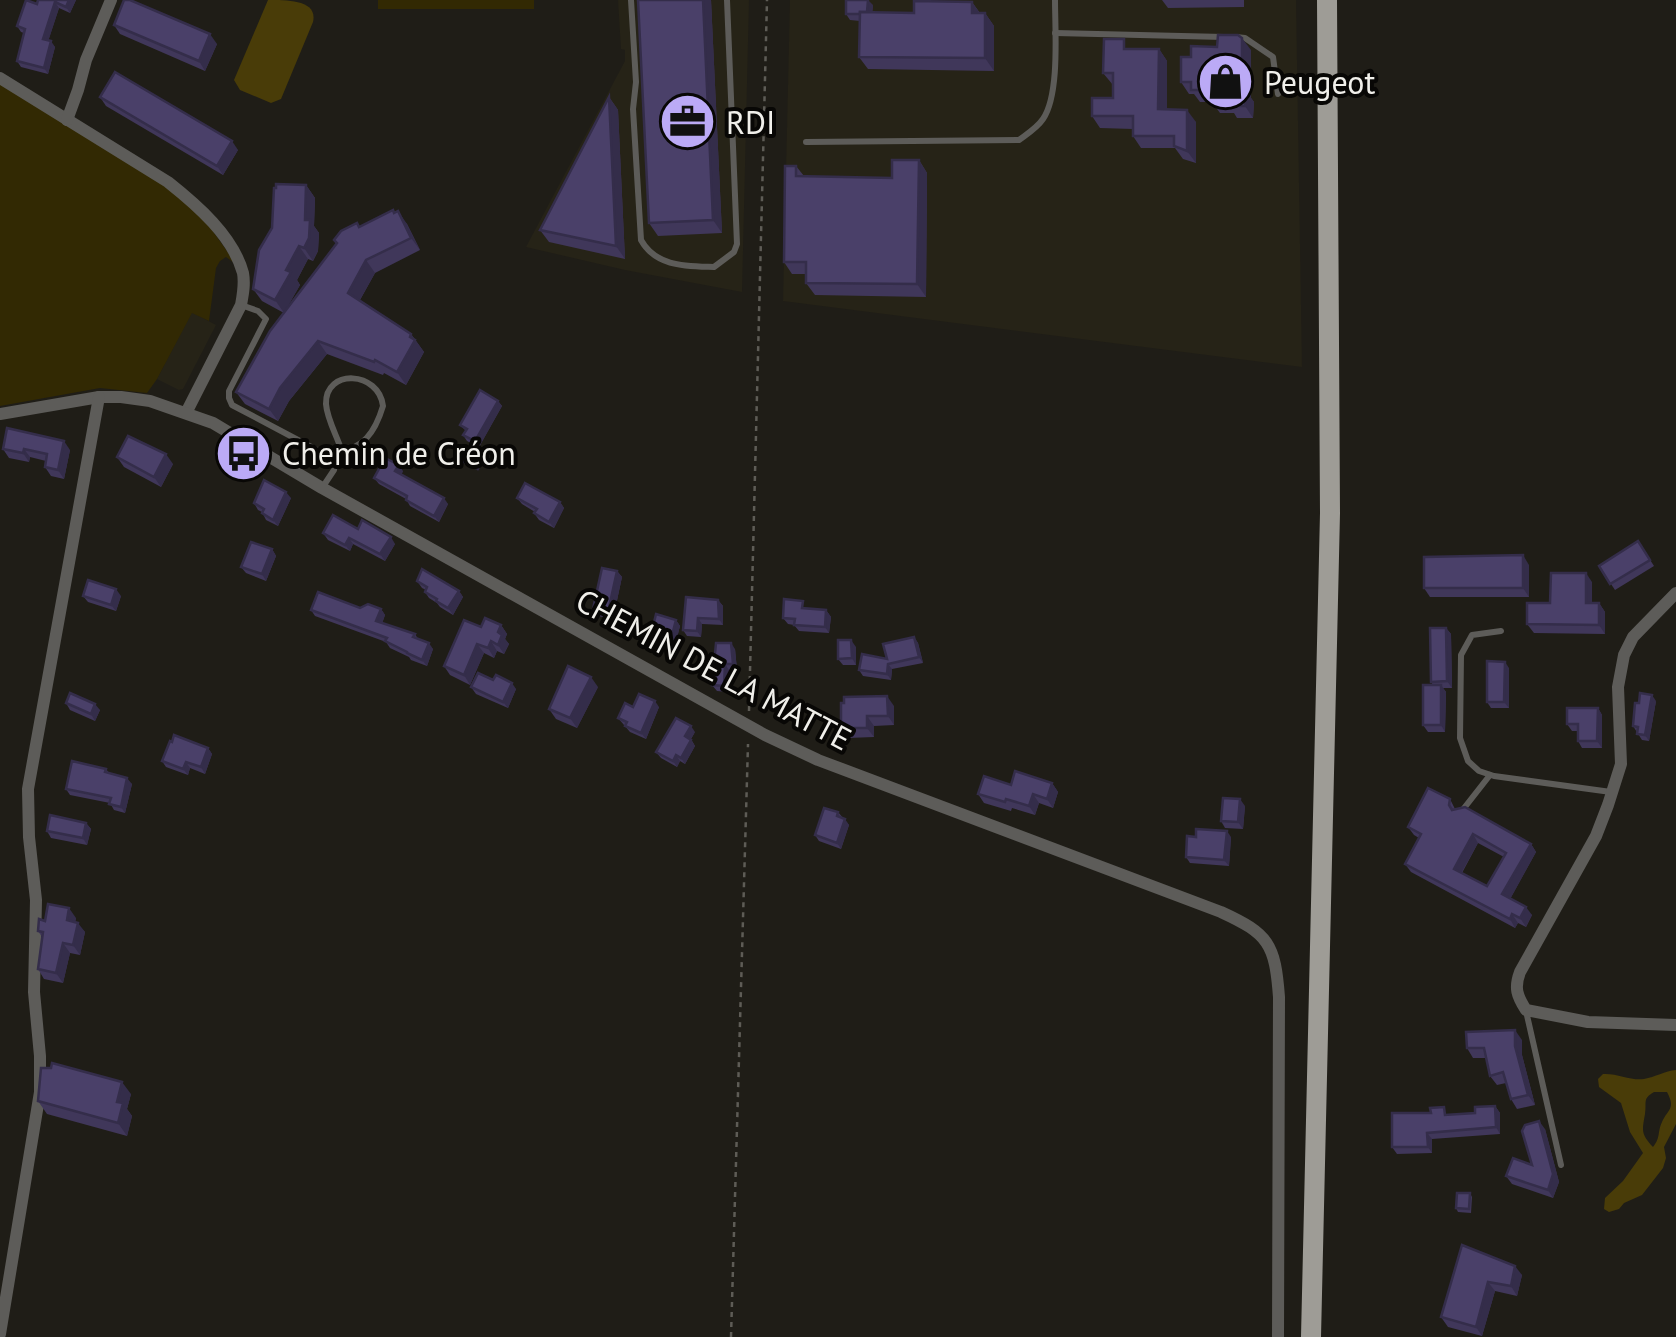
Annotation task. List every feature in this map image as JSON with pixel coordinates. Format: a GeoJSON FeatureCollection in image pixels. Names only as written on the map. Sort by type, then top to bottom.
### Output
{"type":"FeatureCollection","features":[{"type":"Feature","properties":{"kind":"main road"},"geometry":{"type":"LineString","coordinates":[[1311,1337],[1330,513],[1327,0]]}},
{"type":"Feature","properties":{"kind":"street"},"geometry":{"type":"LineString","coordinates":[[67,120],[111,0]]}},
{"type":"Feature","properties":{"kind":"street"},"geometry":{"type":"LineString","coordinates":[[0,78],[168,182],[192,201],[231,247],[242,272],[241,305],[186,413]]}},
{"type":"Feature","properties":{"kind":"street"},"geometry":{"type":"LineString","coordinates":[[0,1334],[40,1092],[34,992],[36,900],[28,789],[99,397]]}},
{"type":"Feature","properties":{"kind":"street","name":"CHEMIN DE LA MATTE"},"geometry":{"type":"LineString","coordinates":[[0,414],[99,397],[121,397],[150,401],[213,423],[322,488],[818,760],[1222,912],[1259,932],[1269,945],[1276,966],[1279,997],[1278,1337]]}},
{"type":"Feature","properties":{"kind":"street"},"geometry":{"type":"LineString","coordinates":[[1676,593],[1633,636],[1624,655],[1618,687],[1621,764],[1612,792],[1596,836],[1515,986],[1526,1010],[1588,1022],[1676,1025]]}},
{"type":"Feature","properties":{"kind":"lane"},"geometry":{"type":"LineString","coordinates":[[631,0],[641,240],[657,259],[714,267],[734,252],[737,244],[726,0]]}},
{"type":"Feature","properties":{"kind":"lane"},"geometry":{"type":"LineString","coordinates":[[806,142],[1018,140],[1044,118],[1050,102],[1055,0]]}},
{"type":"Feature","properties":{"kind":"lane"},"geometry":{"type":"LineString","coordinates":[[1055,34],[1245,38],[1274,57],[1278,94]]}},
{"type":"Feature","properties":{"kind":"lane"},"geometry":{"type":"LineString","coordinates":[[241,305],[258,311],[266,319],[228,398],[232,405],[332,458],[334,470],[322,488]]}},
{"type":"Feature","properties":{"kind":"lane"},"geometry":{"type":"LineString","coordinates":[[352,378],[378,390],[383,406],[360,445],[342,449],[326,406],[327,397],[335,384],[352,378]]}},
{"type":"Feature","properties":{"kind":"lane"},"geometry":{"type":"LineString","coordinates":[[332,458],[342,449]]}},
{"type":"Feature","properties":{"kind":"lane"},"geometry":{"type":"LineString","coordinates":[[1500,631],[1472,634],[1461,655],[1460,738],[1468,761],[1479,771],[1490,774],[1612,792]]}},
{"type":"Feature","properties":{"kind":"lane"},"geometry":{"type":"LineString","coordinates":[[1461,812],[1490,774]]}},
{"type":"Feature","properties":{"kind":"lane"},"geometry":{"type":"LineString","coordinates":[[1526,1010],[1560,1165]]}},
{"type":"Feature","properties":{"kind":"path"},"geometry":{"type":"LineString","coordinates":[[731,1337],[767,0]]}},
{"type":"Feature","properties":{"kind":"shaded area"},"geometry":{"type":"Polygon","coordinates":[[[268,0],[306,5],[313,15],[281,99],[271,103],[240,90],[234,80],[268,0]]]}},
{"type":"Feature","properties":{"kind":"shaded area"},"geometry":{"type":"Polygon","coordinates":[[[378,0],[534,0],[534,9],[378,9],[378,0]]]}},
{"type":"Feature","properties":{"kind":"shaded area"},"geometry":{"type":"Polygon","coordinates":[[[618,0],[749,0],[742,292],[526,247],[625,61],[618,0]]]}},
{"type":"Feature","properties":{"kind":"shaded area"},"geometry":{"type":"Polygon","coordinates":[[[790,0],[1296,0],[1302,367],[783,301],[790,0]]]}},
{"type":"Feature","properties":{"kind":"shaded area"},"geometry":{"type":"Polygon","coordinates":[[[0,84],[174,191],[199,212],[237,265],[226,257],[220,261],[209,321],[192,313],[147,393],[100,388],[0,406],[0,84]]]}},
{"type":"Feature","properties":{"kind":"shaded area"},"geometry":{"type":"Polygon","coordinates":[[[192,312],[216,325],[179,390],[157,379],[192,312]]]}},
{"type":"Feature","properties":{"kind":"shaded area"},"geometry":{"type":"Polygon","coordinates":[[[1676,1070],[1676,1124],[1664,1147],[1663,1168],[1642,1195],[1609,1212],[1604,1209],[1605,1198],[1643,1153],[1630,1132],[1621,1103],[1599,1087],[1598,1079],[1603,1074],[1644,1079],[1676,1070]],[[1654,1092],[1646,1101],[1643,1132],[1653,1147],[1671,1106],[1667,1092],[1654,1092]]]}},
{"type":"Feature","properties":{"kind":"building"},"geometry":{"type":"Polygon","coordinates":[[[26,0],[37,4],[38,0],[69,0],[66,7],[55,2],[43,39],[51,41],[44,68],[17,61],[25,29],[17,26],[26,0]]]}},
{"type":"Feature","properties":{"kind":"building"},"geometry":{"type":"Polygon","coordinates":[[[124,0],[210,34],[199,61],[114,25],[124,0]]]}},
{"type":"Feature","properties":{"kind":"building"},"geometry":{"type":"Polygon","coordinates":[[[638,0],[703,0],[713,220],[649,223],[638,0]]]}},
{"type":"Feature","properties":{"kind":"building"},"geometry":{"type":"Polygon","coordinates":[[[846,0],[868,0],[867,12],[846,14],[846,0]]]}},
{"type":"Feature","properties":{"kind":"building"},"geometry":{"type":"Polygon","coordinates":[[[914,1],[972,2],[972,13],[985,13],[985,58],[859,57],[860,12],[914,13],[914,1]]]}},
{"type":"Feature","properties":{"kind":"building","name":"Peugeot"},"geometry":{"type":"Polygon","coordinates":[[[1218,35],[1242,38],[1245,106],[1212,101],[1212,90],[1191,90],[1191,82],[1181,82],[1181,57],[1191,57],[1191,46],[1217,47],[1218,35]]]}},
{"type":"Feature","properties":{"kind":"building"},"geometry":{"type":"Polygon","coordinates":[[[1104,39],[1124,39],[1124,49],[1159,49],[1158,109],[1187,110],[1187,151],[1174,146],[1174,136],[1133,136],[1133,116],[1092,116],[1092,98],[1113,98],[1113,73],[1103,73],[1104,39]]]}},
{"type":"Feature","properties":{"kind":"building"},"geometry":{"type":"Polygon","coordinates":[[[115,72],[232,141],[217,166],[100,97],[115,72]]]}},
{"type":"Feature","properties":{"kind":"building"},"geometry":{"type":"Polygon","coordinates":[[[609,97],[616,246],[540,230],[609,97]]]}},
{"type":"Feature","properties":{"kind":"building"},"geometry":{"type":"Polygon","coordinates":[[[892,160],[919,160],[917,284],[806,283],[806,262],[784,262],[785,166],[796,166],[796,176],[892,178],[892,160]]]}},
{"type":"Feature","properties":{"kind":"building"},"geometry":{"type":"Polygon","coordinates":[[[276,184],[306,185],[305,220],[310,220],[309,238],[304,248],[299,246],[286,270],[291,272],[275,300],[253,289],[259,250],[272,228],[276,184]]]}},
{"type":"Feature","properties":{"kind":"building"},"geometry":{"type":"Polygon","coordinates":[[[398,211],[411,238],[366,260],[348,293],[415,340],[397,372],[375,360],[318,341],[280,388],[269,409],[236,392],[270,331],[337,243],[334,240],[341,231],[357,223],[359,227],[398,211]]]}},
{"type":"Feature","properties":{"kind":"building"},"geometry":{"type":"Polygon","coordinates":[[[480,390],[498,401],[475,441],[463,435],[467,429],[460,425],[480,390]]]}},
{"type":"Feature","properties":{"kind":"building"},"geometry":{"type":"Polygon","coordinates":[[[7,428],[64,441],[58,470],[45,467],[47,454],[3,449],[7,428]]]}},
{"type":"Feature","properties":{"kind":"building"},"geometry":{"type":"Polygon","coordinates":[[[128,436],[166,454],[154,477],[117,457],[128,436]]]}},
{"type":"Feature","properties":{"kind":"building"},"geometry":{"type":"Polygon","coordinates":[[[472,447],[484,453],[476,468],[464,462],[472,447]]]}},
{"type":"Feature","properties":{"kind":"building"},"geometry":{"type":"Polygon","coordinates":[[[385,458],[399,465],[395,471],[444,498],[434,516],[374,478],[385,458]]]}},
{"type":"Feature","properties":{"kind":"building"},"geometry":{"type":"Polygon","coordinates":[[[264,480],[286,492],[273,520],[254,503],[264,480]]]}},
{"type":"Feature","properties":{"kind":"building"},"geometry":{"type":"Polygon","coordinates":[[[525,483],[560,502],[549,522],[534,513],[537,509],[517,498],[525,483]]]}},
{"type":"Feature","properties":{"kind":"building"},"geometry":{"type":"Polygon","coordinates":[[[333,515],[358,529],[362,520],[391,537],[380,554],[349,538],[345,545],[323,533],[333,515]]]}},
{"type":"Feature","properties":{"kind":"building"},"geometry":{"type":"Polygon","coordinates":[[[1638,541],[1650,560],[1610,584],[1599,566],[1638,541]]]}},
{"type":"Feature","properties":{"kind":"building"},"geometry":{"type":"Polygon","coordinates":[[[251,542],[272,549],[262,574],[241,567],[251,542]]]}},
{"type":"Feature","properties":{"kind":"building"},"geometry":{"type":"Polygon","coordinates":[[[1523,555],[1523,588],[1424,588],[1424,557],[1523,555]]]}},
{"type":"Feature","properties":{"kind":"building"},"geometry":{"type":"Polygon","coordinates":[[[602,568],[617,571],[608,612],[593,609],[602,568]]]}},
{"type":"Feature","properties":{"kind":"building"},"geometry":{"type":"Polygon","coordinates":[[[422,569],[459,591],[448,608],[425,592],[427,587],[417,581],[422,569]]]}},
{"type":"Feature","properties":{"kind":"building"},"geometry":{"type":"Polygon","coordinates":[[[1551,573],[1586,573],[1586,603],[1599,603],[1599,625],[1527,624],[1527,603],[1550,603],[1551,573]]]}},
{"type":"Feature","properties":{"kind":"building"},"geometry":{"type":"Polygon","coordinates":[[[88,580],[116,589],[111,605],[83,596],[88,580]]]}},
{"type":"Feature","properties":{"kind":"building"},"geometry":{"type":"Polygon","coordinates":[[[318,592],[360,608],[368,604],[381,609],[376,621],[429,643],[422,660],[385,641],[387,638],[311,610],[318,592]]]}},
{"type":"Feature","properties":{"kind":"building"},"geometry":{"type":"Polygon","coordinates":[[[686,597],[718,600],[719,619],[698,618],[697,631],[683,630],[686,597]]]}},
{"type":"Feature","properties":{"kind":"building"},"geometry":{"type":"Polygon","coordinates":[[[784,599],[803,601],[802,608],[826,610],[825,627],[794,625],[795,619],[783,618],[784,599]]]}},
{"type":"Feature","properties":{"kind":"building"},"geometry":{"type":"Polygon","coordinates":[[[656,614],[676,620],[671,639],[651,635],[656,614]]]}},
{"type":"Feature","properties":{"kind":"building"},"geometry":{"type":"Polygon","coordinates":[[[485,618],[501,625],[498,645],[491,641],[488,648],[477,644],[464,675],[444,666],[464,620],[481,627],[485,618]]]}},
{"type":"Feature","properties":{"kind":"building"},"geometry":{"type":"Polygon","coordinates":[[[1430,628],[1446,628],[1447,681],[1431,682],[1430,628]]]}},
{"type":"Feature","properties":{"kind":"building"},"geometry":{"type":"Polygon","coordinates":[[[914,637],[919,657],[888,664],[887,674],[859,670],[862,654],[887,659],[883,644],[914,637]]]}},
{"type":"Feature","properties":{"kind":"building"},"geometry":{"type":"Polygon","coordinates":[[[838,640],[851,640],[852,658],[838,659],[838,640]]]}},
{"type":"Feature","properties":{"kind":"building"},"geometry":{"type":"Polygon","coordinates":[[[716,643],[731,643],[733,664],[725,664],[724,686],[712,685],[716,643]]]}},
{"type":"Feature","properties":{"kind":"building"},"geometry":{"type":"Polygon","coordinates":[[[1487,661],[1505,662],[1504,702],[1487,702],[1487,661]]]}},
{"type":"Feature","properties":{"kind":"building"},"geometry":{"type":"Polygon","coordinates":[[[568,666],[591,677],[570,718],[549,709],[568,666]]]}},
{"type":"Feature","properties":{"kind":"building"},"geometry":{"type":"Polygon","coordinates":[[[478,673],[493,680],[496,675],[512,683],[503,702],[471,687],[478,673]]]}},
{"type":"Feature","properties":{"kind":"building"},"geometry":{"type":"Polygon","coordinates":[[[1423,685],[1441,685],[1441,725],[1423,725],[1423,685]]]}},
{"type":"Feature","properties":{"kind":"building"},"geometry":{"type":"Polygon","coordinates":[[[70,693],[95,704],[91,714],[66,703],[70,693]]]}},
{"type":"Feature","properties":{"kind":"building"},"geometry":{"type":"Polygon","coordinates":[[[1640,693],[1652,695],[1645,735],[1637,734],[1638,727],[1633,726],[1640,693]]]}},
{"type":"Feature","properties":{"kind":"building"},"geometry":{"type":"Polygon","coordinates":[[[639,694],[655,701],[641,733],[618,718],[625,703],[633,707],[639,694]]]}},
{"type":"Feature","properties":{"kind":"building"},"geometry":{"type":"Polygon","coordinates":[[[887,696],[888,716],[867,716],[867,728],[841,728],[844,697],[887,696]]]}},
{"type":"Feature","properties":{"kind":"building"},"geometry":{"type":"Polygon","coordinates":[[[1567,708],[1598,708],[1597,741],[1578,741],[1578,724],[1567,724],[1567,708]]]}},
{"type":"Feature","properties":{"kind":"building"},"geometry":{"type":"Polygon","coordinates":[[[676,718],[691,726],[685,736],[691,740],[681,758],[676,755],[673,761],[656,752],[676,718]]]}},
{"type":"Feature","properties":{"kind":"building"},"geometry":{"type":"Polygon","coordinates":[[[174,735],[208,748],[201,767],[186,762],[183,769],[162,761],[174,735]]]}},
{"type":"Feature","properties":{"kind":"building"},"geometry":{"type":"Polygon","coordinates":[[[72,761],[127,778],[121,807],[109,804],[111,798],[66,789],[72,761]]]}},
{"type":"Feature","properties":{"kind":"building"},"geometry":{"type":"Polygon","coordinates":[[[1015,771],[1052,783],[1047,799],[1033,794],[1029,806],[978,794],[984,776],[1011,785],[1015,771]]]}},
{"type":"Feature","properties":{"kind":"building"},"geometry":{"type":"Polygon","coordinates":[[[1428,788],[1450,799],[1452,810],[1465,807],[1531,844],[1502,894],[1526,907],[1520,918],[1512,914],[1510,919],[1405,864],[1421,834],[1408,827],[1428,788]],[[1473,834],[1454,869],[1487,886],[1506,853],[1473,834]]]}},
{"type":"Feature","properties":{"kind":"building"},"geometry":{"type":"Polygon","coordinates":[[[1223,798],[1240,799],[1238,822],[1221,821],[1223,798]]]}},
{"type":"Feature","properties":{"kind":"building"},"geometry":{"type":"Polygon","coordinates":[[[824,808],[845,819],[837,843],[815,835],[824,808]]]}},
{"type":"Feature","properties":{"kind":"building"},"geometry":{"type":"Polygon","coordinates":[[[50,815],[86,823],[83,838],[47,831],[50,815]]]}},
{"type":"Feature","properties":{"kind":"building"},"geometry":{"type":"Polygon","coordinates":[[[1196,829],[1227,831],[1224,860],[1186,857],[1187,836],[1196,837],[1196,829]]]}},
{"type":"Feature","properties":{"kind":"building"},"geometry":{"type":"Polygon","coordinates":[[[48,904],[69,908],[67,920],[78,923],[73,945],[63,943],[56,973],[38,969],[43,932],[38,931],[39,919],[45,921],[48,904]]]}},
{"type":"Feature","properties":{"kind":"building"},"geometry":{"type":"Polygon","coordinates":[[[1515,1030],[1515,1046],[1528,1095],[1511,1099],[1503,1072],[1490,1076],[1484,1048],[1467,1048],[1466,1032],[1515,1030]]]}},
{"type":"Feature","properties":{"kind":"building"},"geometry":{"type":"Polygon","coordinates":[[[52,1063],[122,1082],[117,1102],[123,1103],[118,1123],[38,1101],[41,1068],[51,1068],[52,1063]]]}},
{"type":"Feature","properties":{"kind":"building"},"geometry":{"type":"Polygon","coordinates":[[[1495,1106],[1496,1127],[1427,1133],[1428,1147],[1392,1147],[1392,1113],[1431,1113],[1430,1108],[1444,1107],[1445,1115],[1475,1113],[1475,1107],[1495,1106]]]}},
{"type":"Feature","properties":{"kind":"building"},"geometry":{"type":"Polygon","coordinates":[[[1539,1121],[1553,1174],[1548,1190],[1506,1176],[1513,1158],[1532,1165],[1522,1131],[1525,1125],[1539,1121]]]}},
{"type":"Feature","properties":{"kind":"building"},"geometry":{"type":"Polygon","coordinates":[[[1457,1193],[1470,1193],[1469,1209],[1456,1208],[1457,1193]]]}},
{"type":"Feature","properties":{"kind":"building"},"geometry":{"type":"Polygon","coordinates":[[[1462,1245],[1515,1266],[1511,1286],[1488,1282],[1476,1327],[1441,1317],[1462,1245]]]}},
{"type":"Feature","properties":{"kind":"place","name":"Peugeot"},"geometry":{"type":"Point","coordinates":[1225,82]}},
{"type":"Feature","properties":{"kind":"place","name":"RDI"},"geometry":{"type":"Point","coordinates":[687,122]}},
{"type":"Feature","properties":{"kind":"place","name":"Chemin de Créon"},"geometry":{"type":"Point","coordinates":[243,453]}}]}
